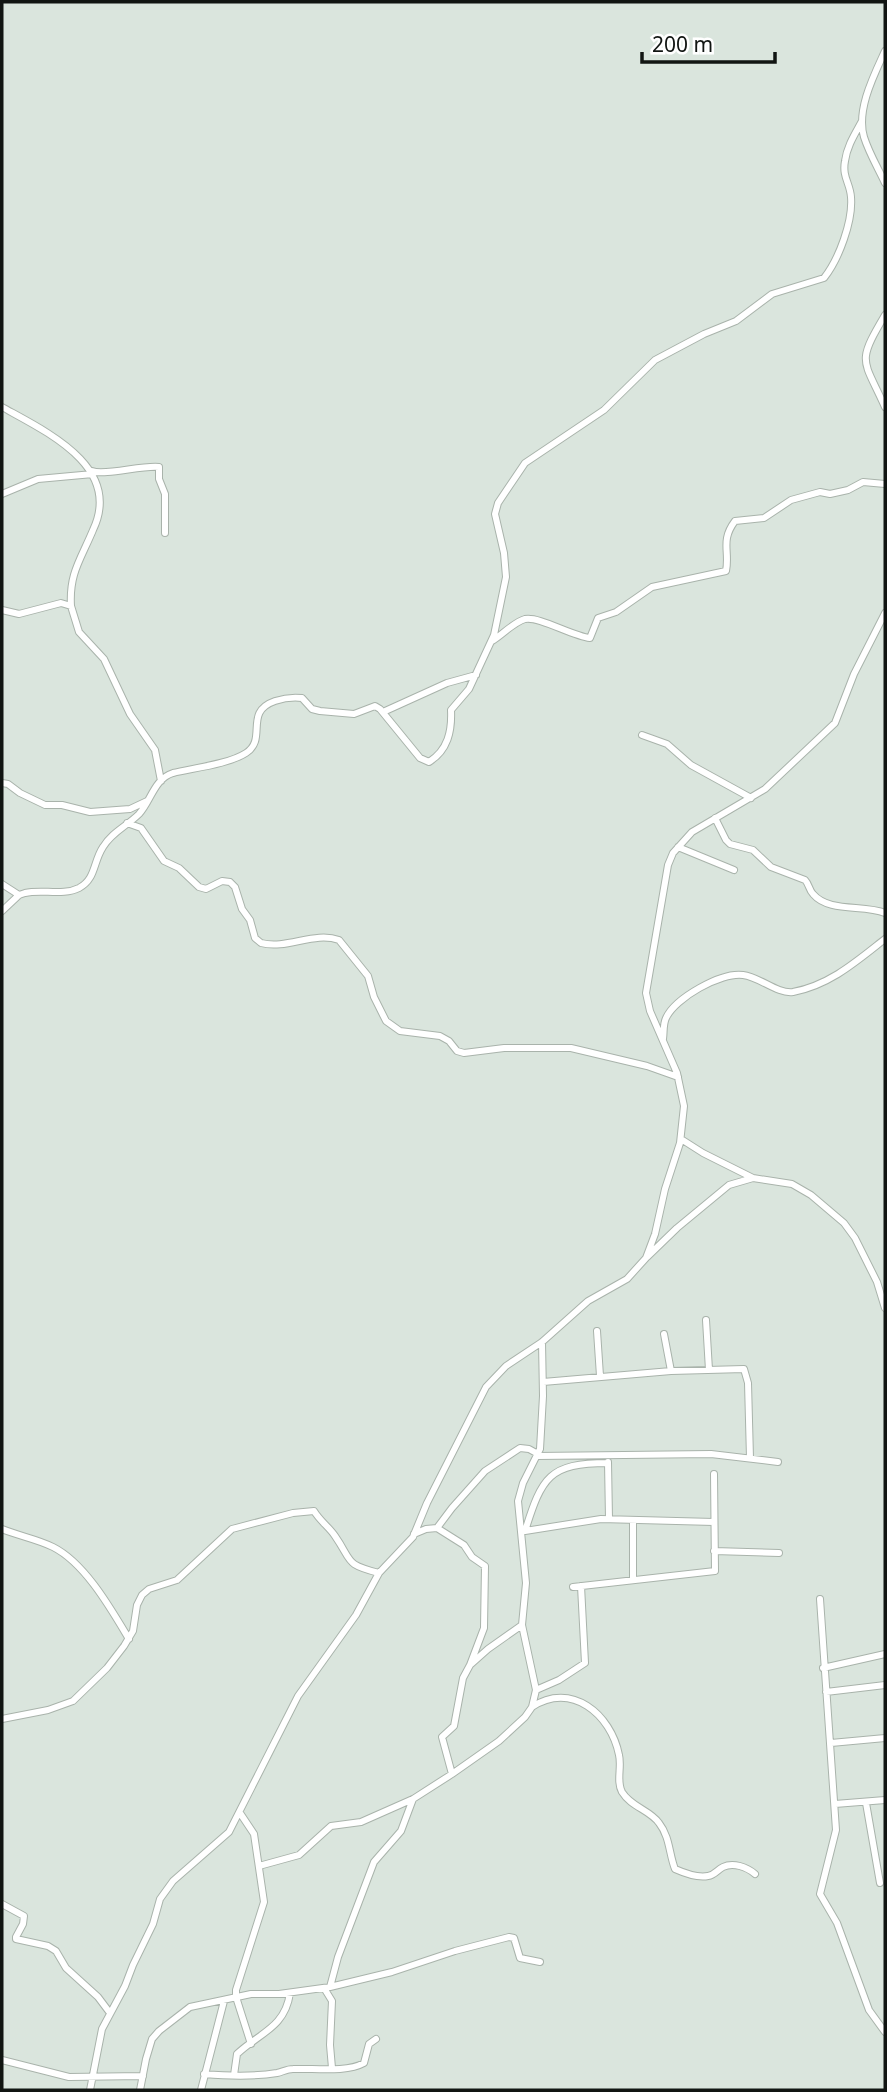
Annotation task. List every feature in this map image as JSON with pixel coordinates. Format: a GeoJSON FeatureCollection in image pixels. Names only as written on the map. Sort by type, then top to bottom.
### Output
{"type":"FeatureCollection","features":[{"type":"Feature","properties":{"kind":"street"},"geometry":{"type":"LineString","coordinates":[[885,51],[865,103],[862,121],[864,139],[885,183]]}},
{"type":"Feature","properties":{"kind":"street"},"geometry":{"type":"LineString","coordinates":[[2,911],[19,895],[40,891],[69,891],[85,884],[93,874],[96,859],[112,835],[138,815],[161,780],[168,775],[245,754],[256,742],[258,714],[264,706],[281,699],[302,698],[312,709],[354,714],[375,706],[383,712],[420,758],[426,762],[431,761],[443,749],[450,732],[451,710],[465,695],[492,641],[506,577],[504,553],[495,514],[518,470],[604,410],[655,360],[704,334],[736,321],[772,295],[824,278],[842,246],[851,200],[844,176],[845,159],[849,144],[862,121]]}},
{"type":"Feature","properties":{"kind":"street"},"geometry":{"type":"LineString","coordinates":[[885,315],[867,345],[865,356],[869,373],[885,407]]}},
{"type":"Feature","properties":{"kind":"street"},"geometry":{"type":"LineString","coordinates":[[2,407],[58,440],[91,472],[100,495],[100,509],[95,527],[71,580],[71,606],[79,632],[107,664],[125,705],[155,750],[161,780]]}},
{"type":"Feature","properties":{"kind":"street"},"geometry":{"type":"LineString","coordinates":[[2,494],[38,479],[159,467],[159,478],[165,494],[164,533]]}},
{"type":"Feature","properties":{"kind":"street"},"geometry":{"type":"LineString","coordinates":[[492,641],[522,620],[528,619],[545,622],[571,635],[590,638],[597,618],[616,612],[652,587],[726,571],[725,545],[735,522],[764,518],[791,500],[820,492],[843,492],[863,482],[885,484]]}},
{"type":"Feature","properties":{"kind":"street"},"geometry":{"type":"LineString","coordinates":[[2,610],[19,614],[61,603],[71,606]]}},
{"type":"Feature","properties":{"kind":"street"},"geometry":{"type":"LineString","coordinates":[[646,1258],[681,1139],[684,1106],[678,1077],[650,1011],[646,984],[664,898],[667,869],[678,847],[692,832],[778,779],[835,723],[854,674],[885,613]]}},
{"type":"Feature","properties":{"kind":"street"},"geometry":{"type":"LineString","coordinates":[[383,712],[447,683],[476,675]]}},
{"type":"Feature","properties":{"kind":"street"},"geometry":{"type":"LineString","coordinates":[[642,735],[667,744],[691,765],[751,798]]}},
{"type":"Feature","properties":{"kind":"street"},"geometry":{"type":"LineString","coordinates":[[160,768],[168,775]]}},
{"type":"Feature","properties":{"kind":"street"},"geometry":{"type":"LineString","coordinates":[[2,783],[45,805],[62,805],[90,811],[132,808],[147,801]]}},
{"type":"Feature","properties":{"kind":"street"},"geometry":{"type":"LineString","coordinates":[[117,808],[128,822],[141,828],[164,861],[178,868],[199,887],[206,889],[222,881],[230,882],[250,920],[255,938],[261,943],[285,944],[326,938],[338,940],[368,976],[382,1014],[394,1028],[407,1033],[440,1036],[449,1041],[457,1051],[464,1053],[504,1048],[571,1048],[647,1066],[678,1077]]}},
{"type":"Feature","properties":{"kind":"street"},"geometry":{"type":"LineString","coordinates":[[715,818],[730,844],[753,850],[771,867],[805,880],[818,899],[829,904],[885,913]]}},
{"type":"Feature","properties":{"kind":"street"},"geometry":{"type":"LineString","coordinates":[[678,847],[734,870]]}},
{"type":"Feature","properties":{"kind":"street"},"geometry":{"type":"LineString","coordinates":[[2,884],[19,895]]}},
{"type":"Feature","properties":{"kind":"street"},"geometry":{"type":"LineString","coordinates":[[663,1041],[664,1021],[671,1010],[694,991],[721,978],[743,975],[764,981],[780,990],[796,991],[839,975],[885,939]]}},
{"type":"Feature","properties":{"kind":"street"},"geometry":{"type":"LineString","coordinates":[[681,1139],[753,1178],[800,1187],[844,1223],[855,1238],[877,1282],[885,1308]]}},
{"type":"Feature","properties":{"kind":"street"},"geometry":{"type":"LineString","coordinates":[[90,2090],[99,2039],[166,1891],[229,1832],[294,1703],[356,1615],[379,1573],[414,1534],[486,1387],[506,1366],[542,1342],[588,1301],[626,1279],[724,1189],[753,1178]]}},
{"type":"Feature","properties":{"kind":"street"},"geometry":{"type":"LineString","coordinates":[[706,1320],[709,1370]]}},
{"type":"Feature","properties":{"kind":"street"},"geometry":{"type":"LineString","coordinates":[[597,1331],[600,1377]]}},
{"type":"Feature","properties":{"kind":"street"},"geometry":{"type":"LineString","coordinates":[[664,1334],[671,1371]]}},
{"type":"Feature","properties":{"kind":"street"},"geometry":{"type":"LineString","coordinates":[[532,1707],[536,1690],[522,1625],[526,1595],[519,1501],[527,1472],[537,1455],[541,1440],[542,1342]]}},
{"type":"Feature","properties":{"kind":"street"},"geometry":{"type":"LineString","coordinates":[[543,1382],[671,1371],[744,1369],[749,1408],[750,1458]]}},
{"type":"Feature","properties":{"kind":"street"},"geometry":{"type":"LineString","coordinates":[[437,1528],[485,1471],[520,1448],[529,1448],[537,1455],[711,1454],[778,1462]]}},
{"type":"Feature","properties":{"kind":"street"},"geometry":{"type":"LineString","coordinates":[[609,1455],[609,1519]]}},
{"type":"Feature","properties":{"kind":"street"},"geometry":{"type":"LineString","coordinates":[[608,1463],[571,1465],[547,1479],[534,1504],[525,1531],[609,1519],[714,1522]]}},
{"type":"Feature","properties":{"kind":"street"},"geometry":{"type":"LineString","coordinates":[[536,1690],[559,1680],[585,1663],[577,1586],[713,1572],[714,1474]]}},
{"type":"Feature","properties":{"kind":"street"},"geometry":{"type":"LineString","coordinates":[[2,1719],[68,1704],[107,1668],[129,1639],[137,1605],[146,1591],[177,1580],[224,1534],[241,1525],[314,1511],[321,1522],[333,1532],[349,1562],[379,1573]]}},
{"type":"Feature","properties":{"kind":"street"},"geometry":{"type":"LineString","coordinates":[[633,1520],[633,1579]]}},
{"type":"Feature","properties":{"kind":"street"},"geometry":{"type":"LineString","coordinates":[[414,1534],[437,1528],[464,1545],[472,1557],[485,1566],[486,1571],[484,1628],[463,1678],[454,1726],[442,1737],[453,1774]]}},
{"type":"Feature","properties":{"kind":"street"},"geometry":{"type":"LineString","coordinates":[[2,1529],[26,1535],[77,1563],[129,1639]]}},
{"type":"Feature","properties":{"kind":"street"},"geometry":{"type":"LineString","coordinates":[[715,1551],[779,1553]]}},
{"type":"Feature","properties":{"kind":"street"},"geometry":{"type":"LineString","coordinates":[[820,1599],[835,1804],[834,1840],[820,1894],[846,1944],[869,2010],[885,2032]]}},
{"type":"Feature","properties":{"kind":"street"},"geometry":{"type":"LineString","coordinates":[[470,1665],[522,1625]]}},
{"type":"Feature","properties":{"kind":"street"},"geometry":{"type":"LineString","coordinates":[[823,1668],[885,1654]]}},
{"type":"Feature","properties":{"kind":"street"},"geometry":{"type":"LineString","coordinates":[[826,1692],[885,1685]]}},
{"type":"Feature","properties":{"kind":"street"},"geometry":{"type":"LineString","coordinates":[[259,1866],[299,1855],[331,1826],[361,1822],[413,1799],[453,1774],[513,1730],[532,1707],[544,1699],[560,1697],[582,1703],[597,1713],[617,1747],[621,1791],[660,1824],[675,1869],[706,1876],[724,1866],[732,1865],[755,1874]]}},
{"type":"Feature","properties":{"kind":"street"},"geometry":{"type":"LineString","coordinates":[[831,1744],[885,1738]]}},
{"type":"Feature","properties":{"kind":"street"},"geometry":{"type":"LineString","coordinates":[[332,2068],[332,2001],[327,1988],[374,1863],[401,1830],[413,1799]]}},
{"type":"Feature","properties":{"kind":"street"},"geometry":{"type":"LineString","coordinates":[[835,1804],[885,1800]]}},
{"type":"Feature","properties":{"kind":"street"},"geometry":{"type":"LineString","coordinates":[[866,1802],[880,1883]]}},
{"type":"Feature","properties":{"kind":"street"},"geometry":{"type":"LineString","coordinates":[[240,1813],[254,1834],[264,1902],[243,1962],[236,1997],[251,2044]]}},
{"type":"Feature","properties":{"kind":"street"},"geometry":{"type":"LineString","coordinates":[[2,1904],[24,1917],[16,1940],[48,1946],[56,1951],[66,1968],[98,1997],[110,2013]]}},
{"type":"Feature","properties":{"kind":"street"},"geometry":{"type":"LineString","coordinates":[[140,2090],[149,2047],[159,2031],[190,2007],[251,1994],[327,1988],[392,1972],[509,1937],[514,1938],[520,1958],[540,1962]]}},
{"type":"Feature","properties":{"kind":"street"},"geometry":{"type":"LineString","coordinates":[[234,2075],[237,2054],[284,2015],[290,1993]]}},
{"type":"Feature","properties":{"kind":"street"},"geometry":{"type":"LineString","coordinates":[[201,2090],[224,2001]]}},
{"type":"Feature","properties":{"kind":"street"},"geometry":{"type":"LineString","coordinates":[[204,2074],[276,2073],[292,2069],[361,2065],[366,2058],[369,2043],[376,2039]]}},
{"type":"Feature","properties":{"kind":"street"},"geometry":{"type":"LineString","coordinates":[[2,2060],[57,2075],[93,2078],[143,2076]]}}]}
